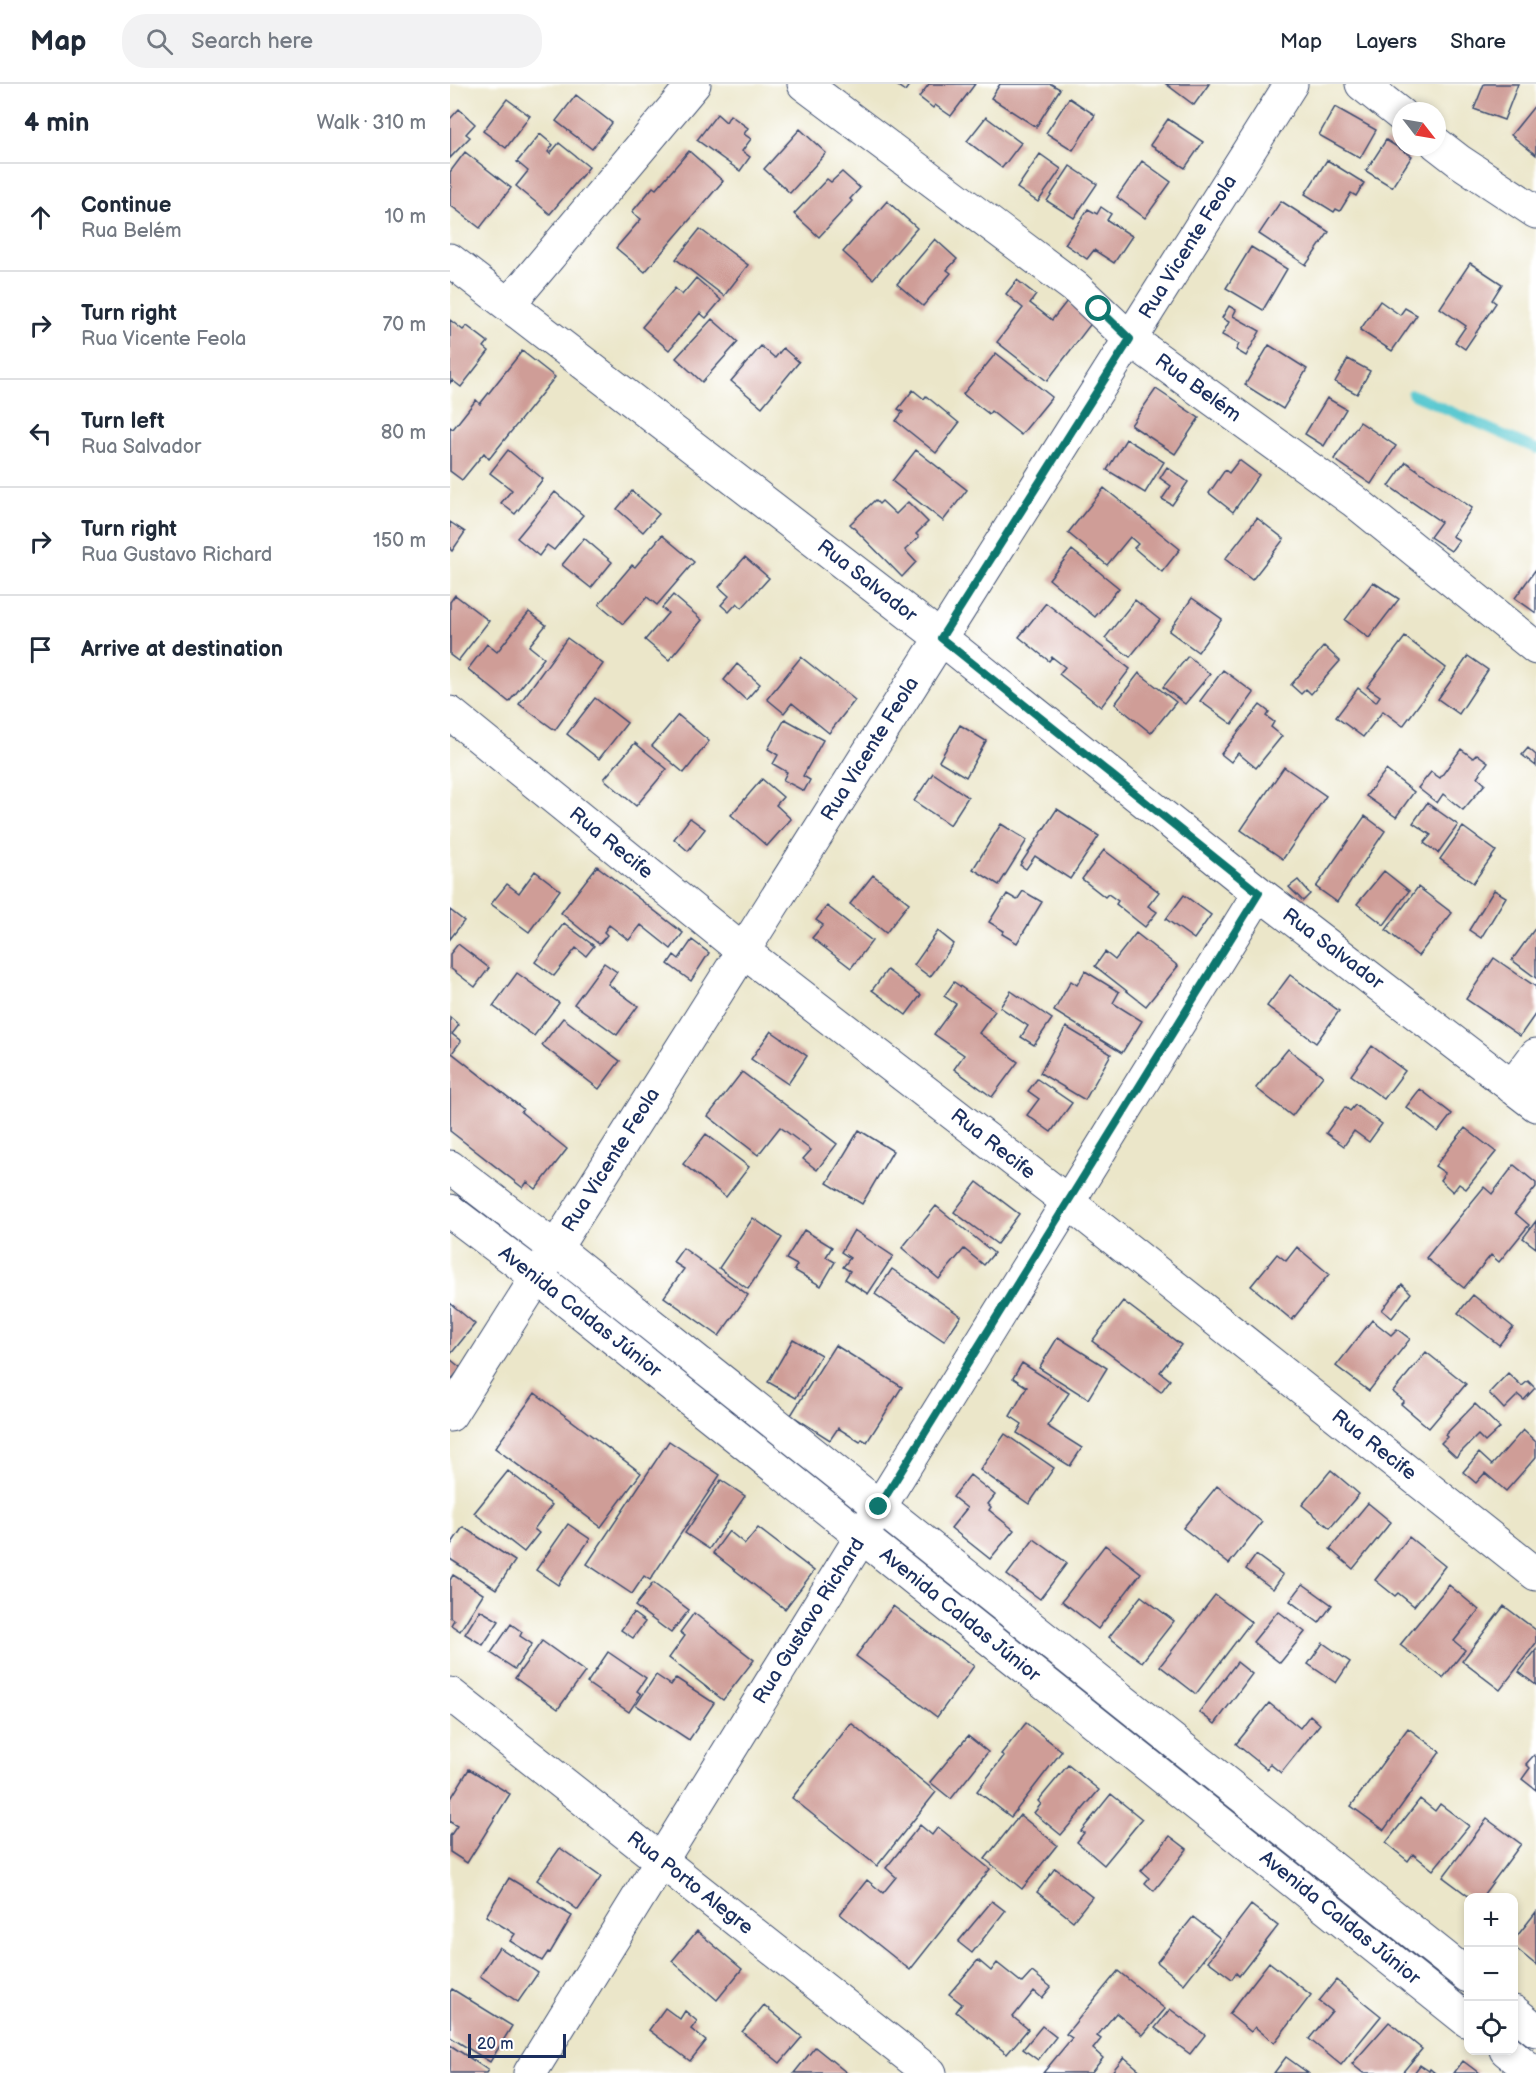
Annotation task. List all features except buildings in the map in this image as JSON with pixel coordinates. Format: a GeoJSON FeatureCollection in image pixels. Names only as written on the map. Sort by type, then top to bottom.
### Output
{"type":"FeatureCollection","features":[{"type":"Feature","properties":{"kind":"street"},"geometry":{"type":"LineString","coordinates":[[509,304],[694,84]]}},
{"type":"Feature","properties":{"kind":"street","name":"Rua Belém"},"geometry":{"type":"LineString","coordinates":[[804,84],[1076,288],[1130,339],[1353,500],[1536,648]]}},
{"type":"Feature","properties":{"kind":"street","name":"Rua Vicente Feola"},"geometry":{"type":"LineString","coordinates":[[450,1415],[1291,84]]}},
{"type":"Feature","properties":{"kind":"street"},"geometry":{"type":"LineString","coordinates":[[1362,84],[1392,108]]}},
{"type":"Feature","properties":{"kind":"street"},"geometry":{"type":"LineString","coordinates":[[1446,151],[1536,212]]}},
{"type":"Feature","properties":{"kind":"street","name":"Rua Salvador"},"geometry":{"type":"LineString","coordinates":[[450,260],[941,638],[1259,893],[1524,1096]]}},
{"type":"Feature","properties":{"kind":"street","name":"Rua Recife"},"geometry":{"type":"LineString","coordinates":[[450,712],[743,951],[1068,1202],[1536,1574]]}},
{"type":"Feature","properties":{"kind":"street","name":"Rua Gustavo Richard"},"geometry":{"type":"LineString","coordinates":[[530,2073],[1259,893]]}},
{"type":"Feature","properties":{"kind":"street"},"geometry":{"type":"LineString","coordinates":[[1524,1096],[1536,1055]]}},
{"type":"Feature","properties":{"kind":"street","name":"Avenida Caldas Júnior"},"geometry":{"type":"LineString","coordinates":[[450,1167],[555,1248],[1464,1973]]}},
{"type":"Feature","properties":{"kind":"street","name":"Avenida Caldas Júnior"},"geometry":{"type":"LineString","coordinates":[[450,1211],[537,1277],[1464,2018]]}},
{"type":"Feature","properties":{"kind":"street","name":"Rua Porto Alegre"},"geometry":{"type":"LineString","coordinates":[[450,1694],[930,2073]]}},
{"type":"Feature","properties":{"kind":"street"},"geometry":{"type":"LineString","coordinates":[[1518,2015],[1536,2030]]}},
{"type":"Feature","properties":{"kind":"street"},"geometry":{"type":"LineString","coordinates":[[1512,2055],[1534,2073]]}},
{"type":"Feature","properties":{"kind":"waterway"},"geometry":{"type":"LineString","coordinates":[[1412,394],[1536,449]]}},
{"type":"Feature","properties":{"kind":"route"},"geometry":{"type":"LineString","coordinates":[[879,1507],[1259,893],[941,638],[1130,339],[1099,309]]}}]}
